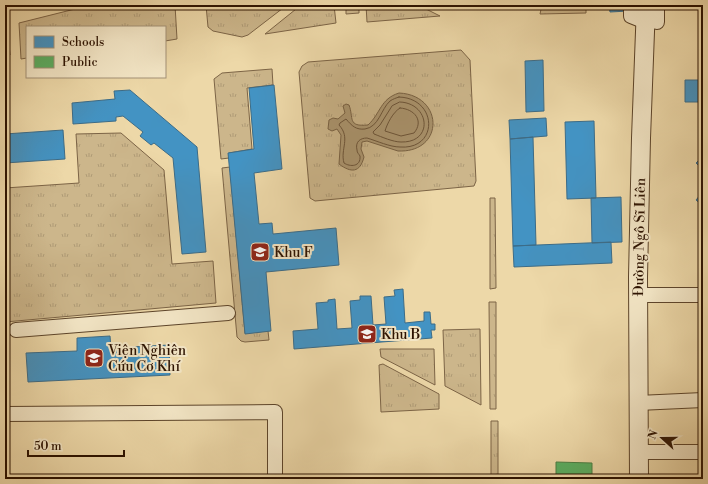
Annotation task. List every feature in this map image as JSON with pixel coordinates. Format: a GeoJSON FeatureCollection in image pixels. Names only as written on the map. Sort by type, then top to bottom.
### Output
{"type":"FeatureCollection","features":[{"type":"Feature","properties":{"kind":"street","name":"Đường Ngô Sĩ Liên"},"geometry":{"type":"LineString","coordinates":[[639,479],[638,295],[641,138],[647,11]]}},
{"type":"Feature","properties":{"kind":"street"},"geometry":{"type":"LineString","coordinates":[[638,295],[703,295]]}},
{"type":"Feature","properties":{"kind":"street"},"geometry":{"type":"LineString","coordinates":[[16,330],[228,313]]}},
{"type":"Feature","properties":{"kind":"street"},"geometry":{"type":"LineString","coordinates":[[638,403],[703,400]]}},
{"type":"Feature","properties":{"kind":"street"},"geometry":{"type":"LineString","coordinates":[[5,414],[275,412],[276,479]]}},
{"type":"Feature","properties":{"kind":"street"},"geometry":{"type":"LineString","coordinates":[[639,452],[703,452]]}},
{"type":"Feature","properties":{"kind":"green space"},"geometry":{"type":"Polygon","coordinates":[[[91,5],[175,5],[177,39],[166,41],[166,26],[26,26],[26,58],[21,59],[19,23],[91,5]]]}},
{"type":"Feature","properties":{"kind":"green space"},"geometry":{"type":"Polygon","coordinates":[[[206,5],[287,5],[248,35],[242,37],[213,31],[208,27],[206,5]]]}},
{"type":"Feature","properties":{"kind":"green space"},"geometry":{"type":"Polygon","coordinates":[[[301,5],[334,5],[336,23],[265,34],[301,5]]]}},
{"type":"Feature","properties":{"kind":"green space"},"geometry":{"type":"Polygon","coordinates":[[[346,5],[359,5],[359,13],[346,14],[346,5]]]}},
{"type":"Feature","properties":{"kind":"green space"},"geometry":{"type":"Polygon","coordinates":[[[366,5],[418,5],[440,16],[367,22],[366,5]]]}},
{"type":"Feature","properties":{"kind":"green space"},"geometry":{"type":"Polygon","coordinates":[[[542,5],[586,5],[586,13],[540,14],[542,5]]]}},
{"type":"Feature","properties":{"kind":"green space"},"geometry":{"type":"Polygon","coordinates":[[[5,22],[7,22],[10,55],[5,55],[5,22]]]}},
{"type":"Feature","properties":{"kind":"green space"},"geometry":{"type":"Polygon","coordinates":[[[461,50],[470,60],[476,181],[474,186],[315,201],[310,198],[299,72],[302,66],[308,62],[461,50]]]}},
{"type":"Feature","properties":{"kind":"green space"},"geometry":{"type":"Polygon","coordinates":[[[272,69],[273,85],[247,88],[252,149],[229,153],[229,158],[221,159],[214,79],[222,73],[272,69]]]}},
{"type":"Feature","properties":{"kind":"green space"},"geometry":{"type":"Polygon","coordinates":[[[121,133],[164,170],[172,264],[213,261],[216,303],[5,322],[5,188],[79,183],[76,134],[121,133]]]}},
{"type":"Feature","properties":{"kind":"green space"},"geometry":{"type":"Polygon","coordinates":[[[230,167],[245,333],[268,331],[269,340],[245,342],[241,341],[237,337],[222,168],[230,167]]]}},
{"type":"Feature","properties":{"kind":"green space"},"geometry":{"type":"Polygon","coordinates":[[[490,198],[495,198],[496,288],[490,289],[490,198]]]}},
{"type":"Feature","properties":{"kind":"green space"},"geometry":{"type":"Polygon","coordinates":[[[489,302],[496,302],[496,409],[490,409],[489,302]]]}},
{"type":"Feature","properties":{"kind":"green space"},"geometry":{"type":"Polygon","coordinates":[[[480,329],[481,405],[445,386],[443,330],[480,329]]]}},
{"type":"Feature","properties":{"kind":"green space"},"geometry":{"type":"Polygon","coordinates":[[[380,349],[434,349],[435,385],[381,357],[380,349]]]}},
{"type":"Feature","properties":{"kind":"green space"},"geometry":{"type":"Polygon","coordinates":[[[383,364],[439,394],[439,409],[381,412],[379,365],[383,364]]]}},
{"type":"Feature","properties":{"kind":"green space"},"geometry":{"type":"Polygon","coordinates":[[[491,421],[498,421],[498,479],[491,479],[491,421]]]}},
{"type":"Feature","properties":{"kind":"water"},"geometry":{"type":"Polygon","coordinates":[[[399,93],[414,96],[424,103],[431,113],[433,124],[431,134],[424,143],[413,149],[398,151],[367,141],[362,142],[361,149],[364,157],[357,169],[347,169],[339,164],[341,135],[337,129],[332,131],[328,129],[329,120],[333,118],[338,119],[345,113],[343,106],[346,104],[349,105],[352,121],[354,123],[357,125],[368,125],[384,103],[399,93]]]}},
{"type":"Feature","properties":{"kind":"building: Schools"},"geometry":{"type":"Polygon","coordinates":[[[609,5],[627,5],[628,11],[610,12],[609,5]]]}},
{"type":"Feature","properties":{"kind":"building: Schools"},"geometry":{"type":"Polygon","coordinates":[[[543,60],[544,111],[526,112],[525,61],[543,60]]]}},
{"type":"Feature","properties":{"kind":"building: Schools"},"geometry":{"type":"Polygon","coordinates":[[[685,80],[700,80],[700,85],[703,85],[703,102],[685,102],[685,80]]]}},
{"type":"Feature","properties":{"kind":"building: Schools"},"geometry":{"type":"Polygon","coordinates":[[[274,85],[282,169],[254,173],[259,224],[272,223],[273,234],[336,228],[339,265],[266,272],[271,331],[245,334],[228,153],[254,149],[249,88],[274,85]]]}},
{"type":"Feature","properties":{"kind":"building: Schools"},"geometry":{"type":"Polygon","coordinates":[[[130,90],[197,147],[206,252],[182,254],[173,158],[154,143],[151,145],[140,136],[143,132],[123,116],[116,117],[116,121],[73,124],[72,103],[115,99],[114,91],[130,90]]]}},
{"type":"Feature","properties":{"kind":"building: Schools"},"geometry":{"type":"Polygon","coordinates":[[[546,118],[547,136],[510,139],[509,120],[546,118]]]}},
{"type":"Feature","properties":{"kind":"building: Schools"},"geometry":{"type":"Polygon","coordinates":[[[594,121],[596,198],[567,199],[565,122],[594,121]]]}},
{"type":"Feature","properties":{"kind":"building: Schools"},"geometry":{"type":"Polygon","coordinates":[[[63,130],[65,159],[5,163],[5,134],[63,130]]]}},
{"type":"Feature","properties":{"kind":"building: Schools"},"geometry":{"type":"Polygon","coordinates":[[[533,137],[536,245],[513,246],[510,139],[533,137]]]}},
{"type":"Feature","properties":{"kind":"building: Schools"},"geometry":{"type":"Polygon","coordinates":[[[703,156],[703,206],[696,200],[701,194],[701,168],[696,163],[703,156]]]}},
{"type":"Feature","properties":{"kind":"building: Schools"},"geometry":{"type":"Polygon","coordinates":[[[621,197],[622,242],[592,243],[591,198],[621,197]]]}},
{"type":"Feature","properties":{"kind":"building: Schools"},"geometry":{"type":"Polygon","coordinates":[[[611,242],[612,263],[514,267],[513,246],[611,242]]]}},
{"type":"Feature","properties":{"kind":"building: Schools"},"geometry":{"type":"Polygon","coordinates":[[[403,289],[405,323],[424,321],[424,312],[430,312],[431,324],[435,324],[435,330],[431,330],[432,338],[294,349],[293,331],[318,329],[316,303],[328,302],[328,300],[335,299],[337,329],[352,328],[350,301],[360,300],[360,296],[371,296],[373,325],[386,324],[384,297],[395,296],[394,290],[403,289]]]}},
{"type":"Feature","properties":{"kind":"building: Schools"},"geometry":{"type":"Polygon","coordinates":[[[110,336],[111,348],[169,345],[170,375],[28,382],[26,353],[77,351],[77,338],[110,336]]]}},
{"type":"Feature","properties":{"kind":"building: Public"},"geometry":{"type":"Polygon","coordinates":[[[556,462],[592,463],[592,479],[556,479],[556,462]]]}},
{"type":"Feature","properties":{"kind":"place","name":"Khu F"},"geometry":{"type":"Point","coordinates":[260,252]}},
{"type":"Feature","properties":{"kind":"place","name":"Khu B"},"geometry":{"type":"Point","coordinates":[367,334]}},
{"type":"Feature","properties":{"kind":"place","name":"Viện Nghiên Cứu Cơ Khí"},"geometry":{"type":"Point","coordinates":[94,358]}}]}
